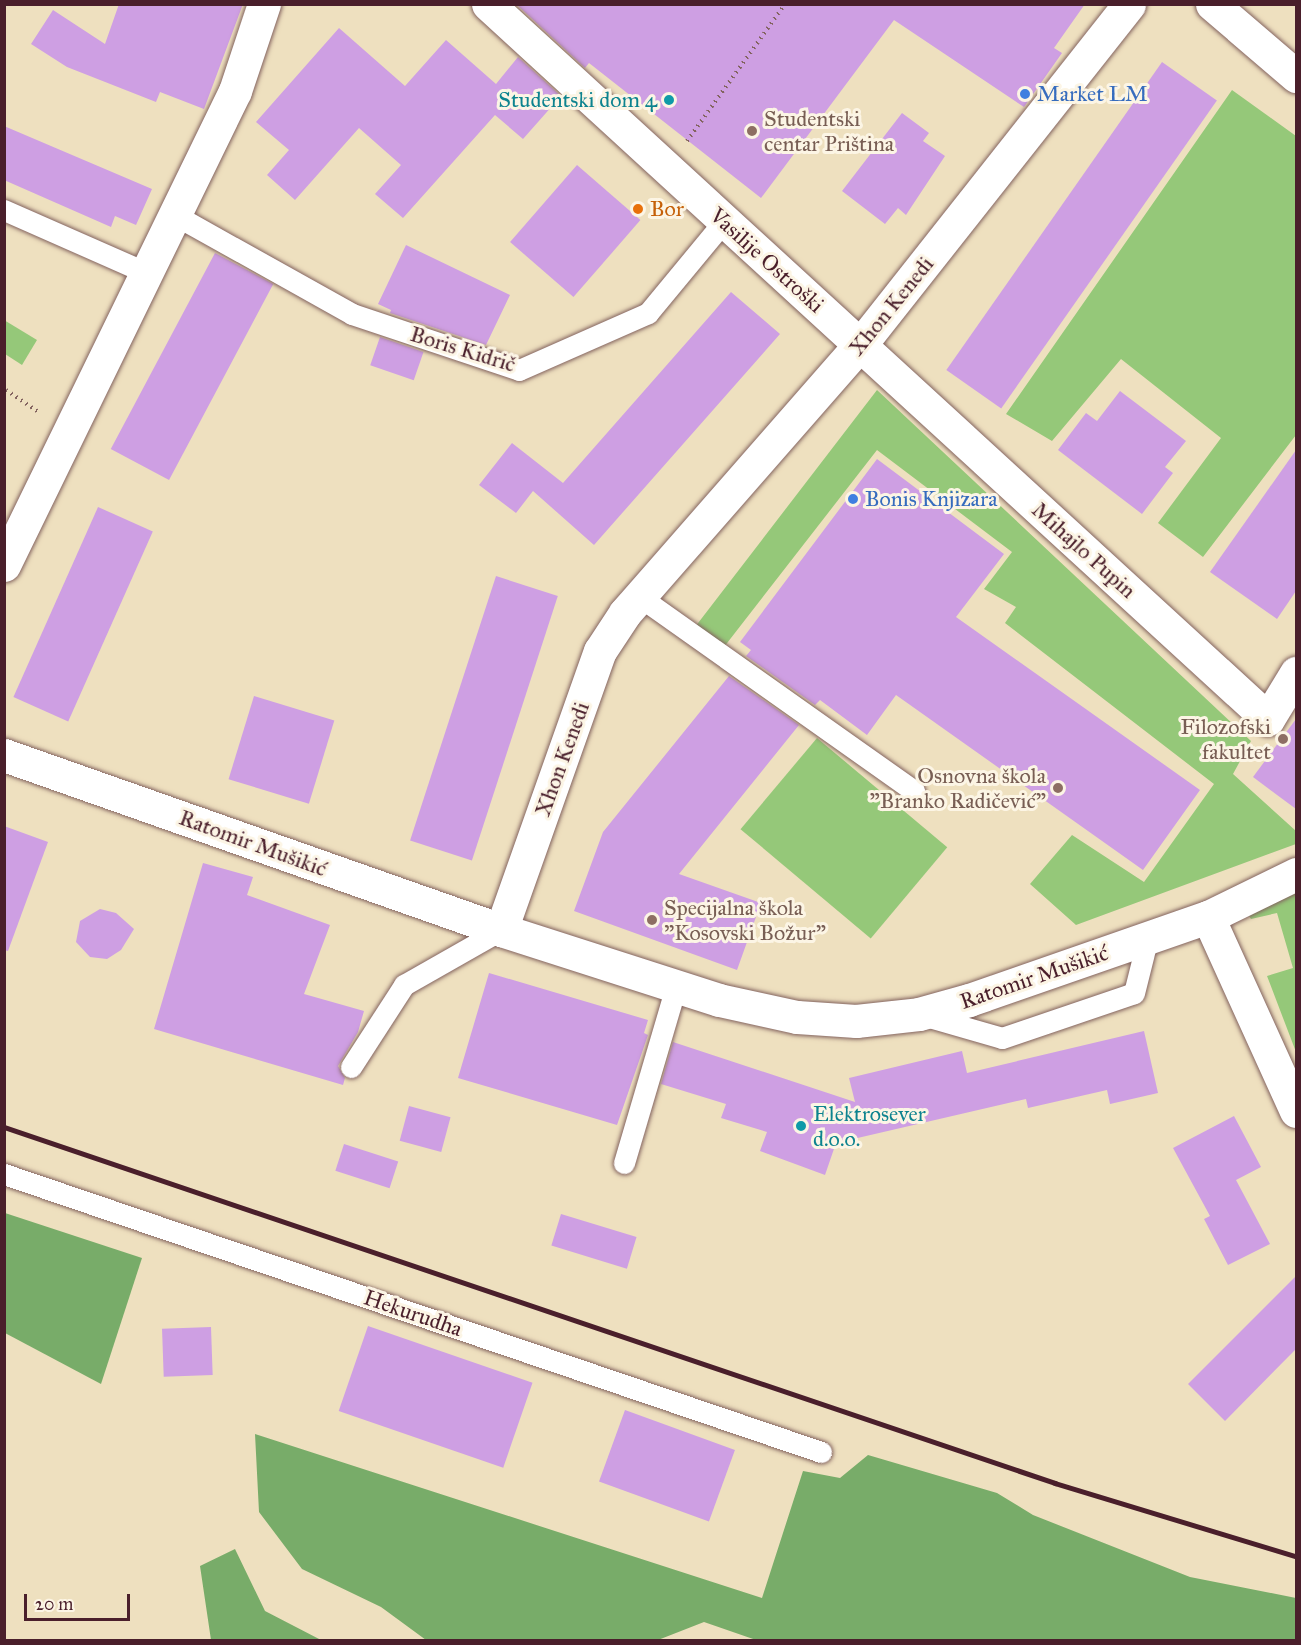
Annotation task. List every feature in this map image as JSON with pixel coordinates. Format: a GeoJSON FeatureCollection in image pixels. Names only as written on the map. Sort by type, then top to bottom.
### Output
{"type":"FeatureCollection","features":[{"type":"Feature","properties":{"kind":"street"},"geometry":{"type":"LineString","coordinates":[[4,565],[235,91],[264,4]]}},
{"type":"Feature","properties":{"kind":"street","name":"Vasilije Ostroški"},"geometry":{"type":"LineString","coordinates":[[488,4],[860,345]]}},
{"type":"Feature","properties":{"kind":"street","name":"Xhon Kenedi"},"geometry":{"type":"LineString","coordinates":[[501,930],[600,651],[640,597],[860,345],[1129,4]]}},
{"type":"Feature","properties":{"kind":"street"},"geometry":{"type":"LineString","coordinates":[[1212,4],[1296,76]]}},
{"type":"Feature","properties":{"kind":"street","name":"Mihajlo Pupin"},"geometry":{"type":"LineString","coordinates":[[860,345],[1268,719],[1296,673]]}},
{"type":"Feature","properties":{"kind":"street","name":"Ratomir Mušikić"},"geometry":{"type":"LineString","coordinates":[[4,754],[501,930],[676,986],[797,1017],[856,1021],[919,1014],[969,1000],[1208,916],[1296,874]]}},
{"type":"Feature","properties":{"kind":"street"},"geometry":{"type":"LineString","coordinates":[[1208,916],[1296,1111]]}},
{"type":"Feature","properties":{"kind":"lane"},"geometry":{"type":"LineString","coordinates":[[4,210],[147,273]]}},
{"type":"Feature","properties":{"kind":"lane","name":"Boris Kidrič"},"geometry":{"type":"LineString","coordinates":[[175,215],[352,314],[519,370],[648,313],[724,221]]}},
{"type":"Feature","properties":{"kind":"lane"},"geometry":{"type":"LineString","coordinates":[[640,597],[914,791]]}},
{"type":"Feature","properties":{"kind":"lane"},"geometry":{"type":"LineString","coordinates":[[351,1067],[404,985],[501,930]]}},
{"type":"Feature","properties":{"kind":"lane","name":"Ratomir Mušikić"},"geometry":{"type":"LineString","coordinates":[[919,1014],[1002,1038],[1134,993],[1148,937]]}},
{"type":"Feature","properties":{"kind":"lane"},"geometry":{"type":"LineString","coordinates":[[624,1163],[676,986]]}},
{"type":"Feature","properties":{"kind":"lane","name":"Hekurudha"},"geometry":{"type":"LineString","coordinates":[[4,1174],[821,1452]]}},
{"type":"Feature","properties":{"kind":"path"},"geometry":{"type":"LineString","coordinates":[[667,169],[785,4]]}},
{"type":"Feature","properties":{"kind":"path"},"geometry":{"type":"LineString","coordinates":[[5,390],[15,395]]}},
{"type":"Feature","properties":{"kind":"green space"},"geometry":{"type":"Polygon","coordinates":[[[1232,90],[1296,136],[1296,435],[1203,557],[1158,523],[1221,438],[1121,359],[1052,441],[1006,414],[1232,90]]]}},
{"type":"Feature","properties":{"kind":"green space"},"geometry":{"type":"Polygon","coordinates":[[[4,320],[37,340],[22,365],[5,354],[4,320]]]}},
{"type":"Feature","properties":{"kind":"green space"},"geometry":{"type":"Polygon","coordinates":[[[877,390],[1251,741],[1233,774],[1296,831],[1296,844],[1076,925],[1030,884],[1072,835],[1144,882],[1214,784],[1005,623],[1016,607],[984,589],[1012,552],[877,450],[724,647],[695,627],[877,390]]]}},
{"type":"Feature","properties":{"kind":"green space"},"geometry":{"type":"Polygon","coordinates":[[[817,738],[947,847],[871,938],[741,829],[817,738]]]}},
{"type":"Feature","properties":{"kind":"green space"},"geometry":{"type":"Polygon","coordinates":[[[1296,891],[1296,1052],[1267,976],[1293,968],[1277,913],[1251,919],[1246,911],[1296,891]]]}},
{"type":"Feature","properties":{"kind":"green space"},"geometry":{"type":"Polygon","coordinates":[[[5,1213],[142,1258],[101,1384],[5,1333],[5,1213]]]}},
{"type":"Feature","properties":{"kind":"green space"},"geometry":{"type":"Polygon","coordinates":[[[255,1434],[762,1598],[803,1471],[840,1478],[868,1455],[997,1493],[1033,1515],[1190,1577],[1296,1598],[1296,1640],[756,1640],[704,1622],[658,1640],[426,1640],[381,1607],[302,1569],[259,1512],[255,1434]]]}},
{"type":"Feature","properties":{"kind":"green space"},"geometry":{"type":"Polygon","coordinates":[[[235,1549],[265,1611],[321,1640],[211,1640],[200,1566],[235,1549]]]}},
{"type":"Feature","properties":{"kind":"building"},"geometry":{"type":"Polygon","coordinates":[[[119,4],[243,4],[204,109],[160,92],[156,102],[67,67],[31,44],[53,10],[105,44],[119,4]]]}},
{"type":"Feature","properties":{"kind":"building","name":"Studentski centar Priština"},"geometry":{"type":"Polygon","coordinates":[[[516,4],[1085,4],[1054,48],[1062,53],[1024,107],[894,20],[761,198],[589,63],[585,68],[516,4]]]}},
{"type":"Feature","properties":{"kind":"building"},"geometry":{"type":"Polygon","coordinates":[[[339,28],[405,86],[446,40],[496,84],[518,57],[561,96],[523,139],[495,115],[403,218],[375,194],[401,165],[359,128],[295,200],[267,175],[289,150],[256,122],[339,28]]]}},
{"type":"Feature","properties":{"kind":"building"},"geometry":{"type":"Polygon","coordinates":[[[1162,62],[1217,100],[1001,408],[946,370],[1162,62]]]}},
{"type":"Feature","properties":{"kind":"building"},"geometry":{"type":"Polygon","coordinates":[[[902,113],[929,133],[923,141],[945,156],[906,215],[898,208],[885,224],[842,191],[902,113]]]}},
{"type":"Feature","properties":{"kind":"building"},"geometry":{"type":"Polygon","coordinates":[[[4,126],[152,189],[136,225],[115,216],[111,227],[4,180],[4,126]]]}},
{"type":"Feature","properties":{"kind":"building"},"geometry":{"type":"Polygon","coordinates":[[[577,165],[640,220],[573,297],[510,242],[577,165]]]}},
{"type":"Feature","properties":{"kind":"building"},"geometry":{"type":"Polygon","coordinates":[[[406,245],[510,295],[486,345],[390,313],[391,310],[378,304],[406,245]]]}},
{"type":"Feature","properties":{"kind":"building"},"geometry":{"type":"Polygon","coordinates":[[[215,253],[273,284],[169,480],[111,449],[215,253]]]}},
{"type":"Feature","properties":{"kind":"building"},"geometry":{"type":"Polygon","coordinates":[[[731,292],[780,334],[594,545],[533,491],[516,513],[479,485],[512,443],[563,483],[731,292]]]}},
{"type":"Feature","properties":{"kind":"building"},"geometry":{"type":"Polygon","coordinates":[[[380,337],[423,352],[414,380],[370,365],[380,337]]]}},
{"type":"Feature","properties":{"kind":"building"},"geometry":{"type":"Polygon","coordinates":[[[1120,391],[1186,441],[1165,467],[1173,473],[1142,514],[1058,450],[1086,413],[1097,421],[1120,391]]]}},
{"type":"Feature","properties":{"kind":"building"},"geometry":{"type":"Polygon","coordinates":[[[1296,450],[1296,591],[1277,619],[1210,572],[1296,450]]]}},
{"type":"Feature","properties":{"kind":"building"},"geometry":{"type":"Polygon","coordinates":[[[877,459],[1004,554],[956,617],[1200,790],[1143,870],[896,695],[867,735],[820,700],[815,705],[746,656],[751,650],[740,642],[877,459]]]}},
{"type":"Feature","properties":{"kind":"building"},"geometry":{"type":"Polygon","coordinates":[[[98,507],[153,531],[68,721],[13,697],[98,507]]]}},
{"type":"Feature","properties":{"kind":"building"},"geometry":{"type":"Polygon","coordinates":[[[496,576],[558,596],[472,860],[410,840],[496,576]]]}},
{"type":"Feature","properties":{"kind":"building"},"geometry":{"type":"Polygon","coordinates":[[[729,676],[799,725],[679,874],[761,903],[737,970],[574,911],[603,832],[729,676]]]}},
{"type":"Feature","properties":{"kind":"building"},"geometry":{"type":"Polygon","coordinates":[[[254,696],[334,721],[309,804],[229,779],[254,696]]]}},
{"type":"Feature","properties":{"kind":"building","name":"Filozofski fakultet"},"geometry":{"type":"Polygon","coordinates":[[[1296,719],[1296,809],[1253,777],[1296,719]]]}},
{"type":"Feature","properties":{"kind":"building"},"geometry":{"type":"Polygon","coordinates":[[[4,826],[48,842],[8,951],[4,950],[4,826]]]}},
{"type":"Feature","properties":{"kind":"building"},"geometry":{"type":"Polygon","coordinates":[[[203,863],[253,877],[247,895],[330,925],[304,994],[364,1011],[358,1032],[338,1066],[345,1078],[343,1085],[154,1029],[203,863]]]}},
{"type":"Feature","properties":{"kind":"building"},"geometry":{"type":"Polygon","coordinates":[[[100,909],[116,913],[134,929],[121,950],[107,959],[90,957],[76,942],[80,921],[100,909]]]}},
{"type":"Feature","properties":{"kind":"building"},"geometry":{"type":"Polygon","coordinates":[[[489,973],[648,1020],[644,1033],[648,1035],[617,1125],[458,1078],[489,973]]]}},
{"type":"Feature","properties":{"kind":"building"},"geometry":{"type":"Polygon","coordinates":[[[1144,1031],[1158,1093],[1110,1104],[1107,1090],[1028,1108],[1026,1099],[836,1143],[825,1175],[760,1151],[767,1132],[721,1118],[726,1104],[661,1084],[673,1042],[855,1102],[849,1078],[962,1051],[967,1073],[1144,1031]]]}},
{"type":"Feature","properties":{"kind":"building"},"geometry":{"type":"Polygon","coordinates":[[[409,1106],[451,1117],[441,1152],[400,1141],[409,1106]]]}},
{"type":"Feature","properties":{"kind":"building"},"geometry":{"type":"Polygon","coordinates":[[[1234,1116],[1261,1167],[1236,1180],[1270,1244],[1228,1265],[1204,1219],[1210,1216],[1173,1148],[1234,1116]]]}},
{"type":"Feature","properties":{"kind":"building"},"geometry":{"type":"Polygon","coordinates":[[[344,1144],[398,1162],[390,1188],[335,1171],[344,1144]]]}},
{"type":"Feature","properties":{"kind":"building"},"geometry":{"type":"Polygon","coordinates":[[[561,1214],[637,1237],[627,1269],[551,1246],[561,1214]]]}},
{"type":"Feature","properties":{"kind":"building"},"geometry":{"type":"Polygon","coordinates":[[[1296,1276],[1296,1349],[1225,1421],[1188,1384],[1296,1276]]]}},
{"type":"Feature","properties":{"kind":"building"},"geometry":{"type":"Polygon","coordinates":[[[368,1326],[533,1383],[503,1468],[339,1411],[368,1326]]]}},
{"type":"Feature","properties":{"kind":"building"},"geometry":{"type":"Polygon","coordinates":[[[211,1327],[213,1375],[164,1377],[162,1329],[211,1327]]]}},
{"type":"Feature","properties":{"kind":"building"},"geometry":{"type":"Polygon","coordinates":[[[625,1410],[735,1450],[709,1521],[599,1481],[625,1410]]]}},
{"type":"Feature","properties":{"kind":"railway"},"geometry":{"type":"LineString","coordinates":[[4,1127],[1055,1483],[1296,1556]]}},
{"type":"Feature","properties":{"kind":"place","name":"Market LM"},"geometry":{"type":"Point","coordinates":[1025,94]}},
{"type":"Feature","properties":{"kind":"place","name":"Studentski dom 4"},"geometry":{"type":"Point","coordinates":[669,100]}},
{"type":"Feature","properties":{"kind":"place","name":"Studentski centar Priština"},"geometry":{"type":"Point","coordinates":[752,131]}},
{"type":"Feature","properties":{"kind":"place","name":"Bor"},"geometry":{"type":"Point","coordinates":[638,209]}},
{"type":"Feature","properties":{"kind":"place","name":"Bonis Knjizara"},"geometry":{"type":"Point","coordinates":[853,499]}},
{"type":"Feature","properties":{"kind":"place","name":"Filozofski fakultet"},"geometry":{"type":"Point","coordinates":[1283,739]}},
{"type":"Feature","properties":{"kind":"place","name":"Osnovna škola \"Branko Radičević\""},"geometry":{"type":"Point","coordinates":[1058,788]}},
{"type":"Feature","properties":{"kind":"place","name":"Specijalna škola \"Kosovski Božur\""},"geometry":{"type":"Point","coordinates":[652,920]}},
{"type":"Feature","properties":{"kind":"place","name":"Elektrosever d.o.o."},"geometry":{"type":"Point","coordinates":[801,1126]}}]}
